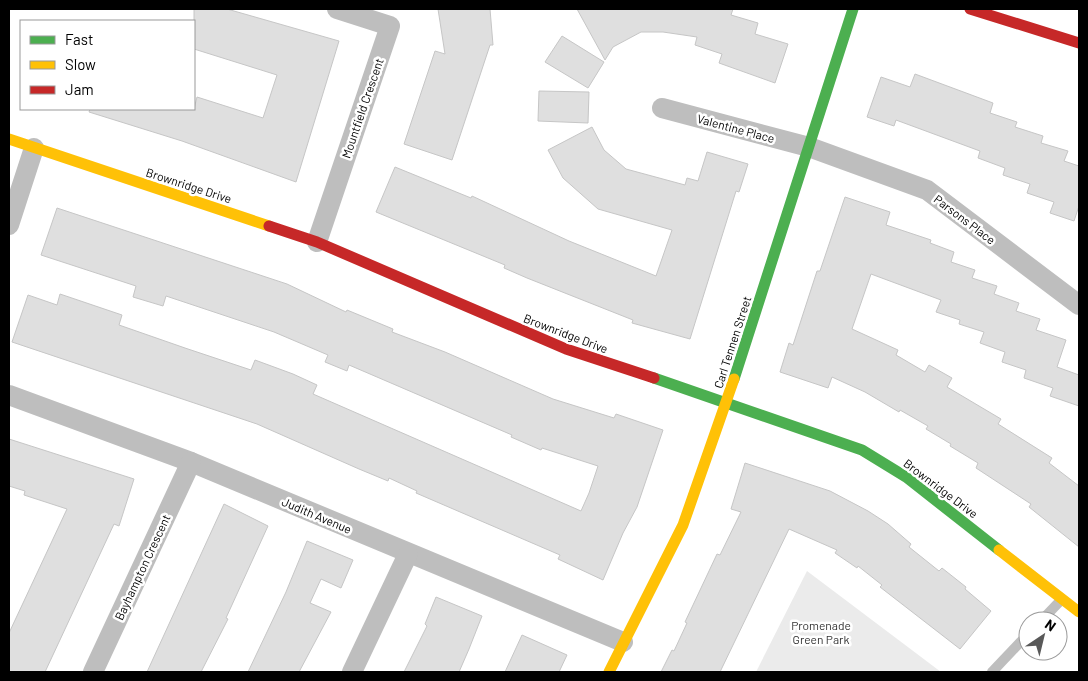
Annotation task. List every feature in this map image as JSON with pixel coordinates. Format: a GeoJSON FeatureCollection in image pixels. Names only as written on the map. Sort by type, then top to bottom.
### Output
{"type":"FeatureCollection","features":[{"type":"Feature","properties":{"kind":"street","name":"Mountfield Crescent"},"geometry":{"type":"LineString","coordinates":[[317,242],[390,26],[337,9]]}},
{"type":"Feature","properties":{"kind":"street","name":"Carl Tennen Street"},"geometry":{"type":"LineString","coordinates":[[609,672],[683,525],[726,404],[853,9]]}},
{"type":"Feature","properties":{"kind":"street"},"geometry":{"type":"LineString","coordinates":[[970,9],[1079,43]]}},
{"type":"Feature","properties":{"kind":"street","name":"Valentine Place"},"geometry":{"type":"LineString","coordinates":[[662,108],[809,147]]}},
{"type":"Feature","properties":{"kind":"street","name":"Brownridge Drive"},"geometry":{"type":"LineString","coordinates":[[9,139],[317,242],[566,350],[862,450],[906,477],[1079,612]]}},
{"type":"Feature","properties":{"kind":"street","name":"Parsons Place"},"geometry":{"type":"LineString","coordinates":[[809,147],[927,190],[1079,305]]}},
{"type":"Feature","properties":{"kind":"street"},"geometry":{"type":"LineString","coordinates":[[9,225],[34,148]]}},
{"type":"Feature","properties":{"kind":"street","name":"Judith Avenue"},"geometry":{"type":"LineString","coordinates":[[9,395],[191,462],[623,642]]}},
{"type":"Feature","properties":{"kind":"street","name":"Bayhampton Crescent"},"geometry":{"type":"LineString","coordinates":[[93,672],[191,462]]}},
{"type":"Feature","properties":{"kind":"street"},"geometry":{"type":"LineString","coordinates":[[352,672],[408,554]]}},
{"type":"Feature","properties":{"kind":"lane"},"geometry":{"type":"LineString","coordinates":[[1050,611],[1062,598]]}},
{"type":"Feature","properties":{"kind":"lane"},"geometry":{"type":"LineString","coordinates":[[992,672],[1018,645]]}},
{"type":"Feature","properties":{"kind":"green space","name":"Promenade Green Park"},"geometry":{"type":"Polygon","coordinates":[[[807,571],[941,672],[756,672],[807,571]]]}},
{"type":"Feature","properties":{"kind":"building"},"geometry":{"type":"Polygon","coordinates":[[[194,9],[227,9],[339,41],[296,182],[182,141],[89,112],[90,110],[195,110],[197,97],[263,118],[277,75],[195,49],[194,9]]]}},
{"type":"Feature","properties":{"kind":"building"},"geometry":{"type":"Polygon","coordinates":[[[438,9],[490,9],[493,45],[490,45],[452,160],[404,144],[435,51],[445,54],[438,9]]]}},
{"type":"Feature","properties":{"kind":"building"},"geometry":{"type":"Polygon","coordinates":[[[577,9],[733,9],[731,15],[758,23],[755,34],[788,44],[775,83],[719,63],[722,54],[695,45],[697,37],[663,32],[641,32],[613,47],[605,60],[577,9]]]}},
{"type":"Feature","properties":{"kind":"building"},"geometry":{"type":"Polygon","coordinates":[[[562,36],[604,62],[588,88],[545,62],[562,36]]]}},
{"type":"Feature","properties":{"kind":"building"},"geometry":{"type":"Polygon","coordinates":[[[915,74],[993,103],[990,113],[1017,122],[1015,127],[1043,136],[1041,143],[1068,151],[1064,161],[1079,166],[1079,206],[1074,221],[1050,213],[1054,202],[1027,193],[1030,184],[1003,175],[1005,168],[978,158],[980,151],[896,120],[894,126],[867,117],[881,77],[910,87],[915,74]]]}},
{"type":"Feature","properties":{"kind":"building"},"geometry":{"type":"Polygon","coordinates":[[[539,91],[589,92],[588,123],[538,121],[539,91]]]}},
{"type":"Feature","properties":{"kind":"building"},"geometry":{"type":"Polygon","coordinates":[[[592,127],[604,150],[626,169],[685,185],[687,178],[698,181],[707,152],[748,164],[739,192],[736,191],[690,339],[632,323],[633,320],[527,278],[504,268],[505,265],[376,212],[395,167],[471,198],[472,196],[569,241],[656,276],[672,230],[598,209],[563,178],[548,150],[592,127]]]}},
{"type":"Feature","properties":{"kind":"building"},"geometry":{"type":"Polygon","coordinates":[[[845,197],[890,212],[886,225],[931,240],[930,243],[954,252],[951,262],[975,270],[972,278],[997,286],[994,294],[1019,303],[1016,311],[1040,319],[1036,330],[1066,340],[1057,367],[1079,375],[1079,406],[1050,396],[1053,388],[1024,378],[1026,370],[1002,362],[1005,352],[980,343],[984,332],[959,324],[960,320],[936,312],[941,300],[871,274],[852,329],[898,350],[896,355],[925,372],[929,365],[952,378],[947,387],[1001,419],[998,424],[1052,458],[1049,463],[1079,486],[1079,547],[1029,507],[1031,504],[976,468],[978,463],[926,429],[928,426],[865,392],[832,377],[828,388],[780,372],[789,343],[793,345],[817,271],[820,271],[845,197]]]}},
{"type":"Feature","properties":{"kind":"building"},"geometry":{"type":"Polygon","coordinates":[[[57,208],[287,284],[346,312],[347,310],[393,329],[392,332],[445,352],[553,399],[614,418],[616,414],[663,430],[637,507],[623,533],[603,580],[558,559],[560,555],[416,493],[417,491],[389,478],[388,481],[257,424],[12,342],[28,295],[57,305],[60,294],[122,315],[119,325],[185,348],[251,370],[255,360],[293,374],[317,385],[313,394],[581,511],[589,493],[598,466],[542,448],[541,450],[511,437],[512,435],[349,365],[347,371],[325,362],[328,355],[274,332],[166,296],[163,306],[133,297],[136,286],[41,255],[57,208]]]}},
{"type":"Feature","properties":{"kind":"building"},"geometry":{"type":"Polygon","coordinates":[[[9,439],[134,479],[119,526],[114,524],[45,672],[9,672],[9,633],[67,509],[24,495],[25,491],[9,486],[9,439]]]}},
{"type":"Feature","properties":{"kind":"building"},"geometry":{"type":"Polygon","coordinates":[[[745,463],[830,491],[868,511],[888,524],[911,544],[909,547],[939,571],[942,568],[966,587],[965,589],[991,611],[960,649],[880,587],[882,585],[858,566],[857,568],[835,553],[837,550],[789,529],[720,672],[661,672],[672,650],[674,651],[687,623],[685,622],[717,554],[720,555],[741,512],[731,509],[745,463]]]}},
{"type":"Feature","properties":{"kind":"building"},"geometry":{"type":"Polygon","coordinates":[[[224,504],[268,526],[226,618],[228,619],[201,672],[147,672],[224,504]]]}},
{"type":"Feature","properties":{"kind":"building"},"geometry":{"type":"Polygon","coordinates":[[[307,541],[353,560],[341,588],[321,579],[310,603],[331,612],[299,672],[248,672],[286,592],[307,541]]]}},
{"type":"Feature","properties":{"kind":"building"},"geometry":{"type":"Polygon","coordinates":[[[436,597],[482,616],[469,649],[459,672],[404,672],[427,626],[425,624],[436,597]]]}},
{"type":"Feature","properties":{"kind":"building"},"geometry":{"type":"Polygon","coordinates":[[[522,635],[567,655],[559,672],[505,672],[522,635]]]}},
{"type":"Feature","properties":{"kind":"traffic: fast"},"geometry":{"type":"LineString","coordinates":[[734,379],[853,9]]}},
{"type":"Feature","properties":{"kind":"traffic: fast"},"geometry":{"type":"LineString","coordinates":[[654,378],[862,450],[906,477],[999,550]]}},
{"type":"Feature","properties":{"kind":"traffic: slow"},"geometry":{"type":"LineString","coordinates":[[9,139],[269,226]]}},
{"type":"Feature","properties":{"kind":"traffic: slow"},"geometry":{"type":"LineString","coordinates":[[609,672],[683,525],[734,379]]}},
{"type":"Feature","properties":{"kind":"traffic: slow"},"geometry":{"type":"LineString","coordinates":[[999,550],[1079,612]]}},
{"type":"Feature","properties":{"kind":"traffic: jam"},"geometry":{"type":"LineString","coordinates":[[970,9],[1079,43]]}},
{"type":"Feature","properties":{"kind":"traffic: jam"},"geometry":{"type":"LineString","coordinates":[[269,226],[317,242],[566,349],[654,378]]}}]}
